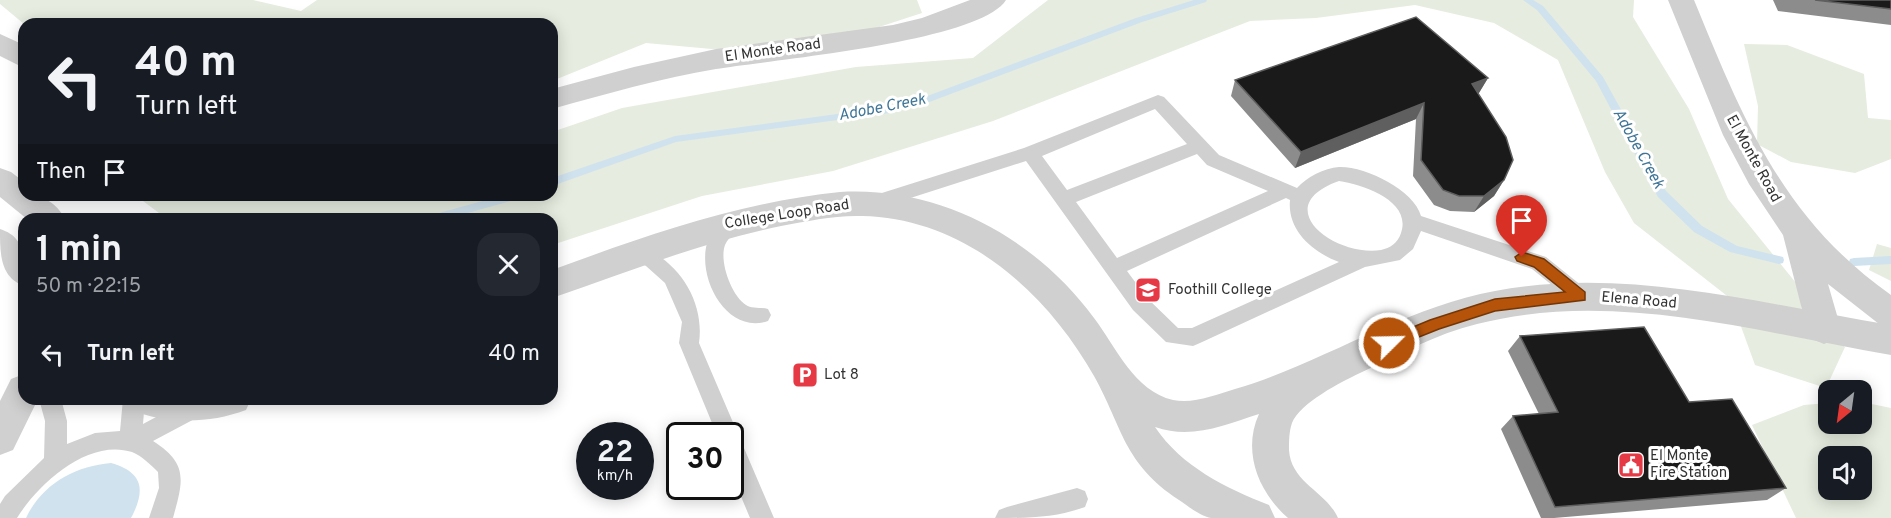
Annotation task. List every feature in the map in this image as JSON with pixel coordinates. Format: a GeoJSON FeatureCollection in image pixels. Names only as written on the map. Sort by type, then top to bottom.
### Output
{"type":"FeatureCollection","features":[{"type":"Feature","properties":{"kind":"street","name":"El Monte Road"},"geometry":{"type":"LineString","coordinates":[[558,97],[661,70],[902,31],[948,18],[993,0]]}},
{"type":"Feature","properties":{"kind":"street","name":"El Monte Road"},"geometry":{"type":"LineString","coordinates":[[1680,0],[1700,52],[1751,161],[1770,195],[1818,258],[1857,291],[1891,314]]}},
{"type":"Feature","properties":{"kind":"street"},"geometry":{"type":"LineString","coordinates":[[0,43],[18,54]]}},
{"type":"Feature","properties":{"kind":"street"},"geometry":{"type":"LineString","coordinates":[[0,180],[18,194]]}},
{"type":"Feature","properties":{"kind":"street"},"geometry":{"type":"LineString","coordinates":[[27,201],[42,213]]}},
{"type":"Feature","properties":{"kind":"street","name":"College Loop Road"},"geometry":{"type":"LineString","coordinates":[[558,285],[637,253],[735,222],[803,210],[870,204],[902,207],[934,216],[972,231],[1016,258],[1052,289],[1083,326],[1108,366],[1137,429],[1156,458],[1188,486],[1227,508],[1255,518]]}},
{"type":"Feature","properties":{"kind":"street"},"geometry":{"type":"LineString","coordinates":[[1795,228],[1824,329]]}},
{"type":"Feature","properties":{"kind":"street"},"geometry":{"type":"LineString","coordinates":[[0,242],[18,265]]}},
{"type":"Feature","properties":{"kind":"street","name":"Elena Road"},"geometry":{"type":"LineString","coordinates":[[1108,366],[1123,387],[1142,402],[1181,419],[1208,414],[1326,372],[1435,324],[1495,305],[1580,296],[1652,300],[1891,340]]}},
{"type":"Feature","properties":{"kind":"street","name":"Elena Road"},"geometry":{"type":"LineString","coordinates":[[1318,518],[1294,500],[1274,476],[1269,453],[1271,429],[1281,407],[1326,372]]}},
{"type":"Feature","properties":{"kind":"street"},"geometry":{"type":"LineString","coordinates":[[0,438],[18,402]]}},
{"type":"Feature","properties":{"kind":"lane"},"geometry":{"type":"LineString","coordinates":[[870,204],[1030,153],[1158,101],[1213,160],[1292,193],[1302,224],[1311,237],[1326,249],[1362,260],[1380,260],[1395,254],[1408,239],[1412,220],[1405,206],[1376,182],[1358,176],[1339,174],[1321,177],[1292,193],[1114,268]]}},
{"type":"Feature","properties":{"kind":"lane"},"geometry":{"type":"LineString","coordinates":[[1064,199],[1200,146]]}},
{"type":"Feature","properties":{"kind":"lane"},"geometry":{"type":"LineString","coordinates":[[1030,153],[1140,304],[1173,336],[1193,337],[1362,260]]}},
{"type":"Feature","properties":{"kind":"lane"},"geometry":{"type":"LineString","coordinates":[[1412,220],[1539,263],[1580,296]]}},
{"type":"Feature","properties":{"kind":"lane"},"geometry":{"type":"LineString","coordinates":[[735,222],[715,242],[713,257],[716,273],[733,306],[744,314],[761,315]]}},
{"type":"Feature","properties":{"kind":"lane"},"geometry":{"type":"LineString","coordinates":[[637,253],[653,260],[673,278],[693,322],[689,343],[722,422]]}},
{"type":"Feature","properties":{"kind":"lane"},"geometry":{"type":"LineString","coordinates":[[52,405],[56,421],[55,464]]}},
{"type":"Feature","properties":{"kind":"lane"},"geometry":{"type":"LineString","coordinates":[[130,442],[133,405]]}},
{"type":"Feature","properties":{"kind":"lane"},"geometry":{"type":"LineString","coordinates":[[130,442],[210,405]]}},
{"type":"Feature","properties":{"kind":"lane"},"geometry":{"type":"LineString","coordinates":[[4,518],[19,494],[38,475],[92,446],[108,442],[130,442],[151,451],[168,468],[170,488],[161,518]]}},
{"type":"Feature","properties":{"kind":"lane"},"geometry":{"type":"LineString","coordinates":[[744,475],[762,518]]}},
{"type":"Feature","properties":{"kind":"lane"},"geometry":{"type":"LineString","coordinates":[[1007,518],[1077,499]]}},
{"type":"Feature","properties":{"kind":"shaded area"},"geometry":{"type":"Polygon","coordinates":[[[0,0],[253,0],[301,11],[317,0],[917,0],[922,13],[790,56],[646,43],[558,79],[558,18],[18,19],[0,4],[0,0]]]}},
{"type":"Feature","properties":{"kind":"shaded area"},"geometry":{"type":"Polygon","coordinates":[[[1048,0],[1634,0],[1633,17],[1689,109],[1728,199],[1800,288],[1802,313],[1845,347],[1830,380],[1818,380],[1818,385],[1755,365],[1731,299],[1634,223],[1605,172],[1558,60],[1494,23],[1415,5],[1316,18],[1250,21],[993,121],[833,171],[702,196],[558,243],[558,213],[159,213],[143,201],[558,201],[558,130],[622,108],[856,67],[973,58],[1048,0]]]}},
{"type":"Feature","properties":{"kind":"shaded area"},"geometry":{"type":"Polygon","coordinates":[[[1744,44],[1787,45],[1864,74],[1868,118],[1891,120],[1891,159],[1855,173],[1791,162],[1757,144],[1758,106],[1744,44]]]}},
{"type":"Feature","properties":{"kind":"shaded area"},"geometry":{"type":"Polygon","coordinates":[[[1877,244],[1891,248],[1891,281],[1869,270],[1877,244]]]}},
{"type":"Feature","properties":{"kind":"shaded area"},"geometry":{"type":"Polygon","coordinates":[[[1818,404],[1818,434],[1872,434],[1872,404],[1891,408],[1891,518],[1796,518],[1752,425],[1804,405],[1818,404]]]}},
{"type":"Feature","properties":{"kind":"water"},"geometry":{"type":"Polygon","coordinates":[[[111,463],[130,471],[139,483],[139,499],[131,518],[26,518],[50,486],[85,468],[111,463]]]}},
{"type":"Feature","properties":{"kind":"building"},"geometry":{"type":"Polygon","coordinates":[[[1815,0],[1891,0],[1891,9],[1815,0]]]}},
{"type":"Feature","properties":{"kind":"building"},"geometry":{"type":"Polygon","coordinates":[[[1416,17],[1488,78],[1472,84],[1506,137],[1513,160],[1504,180],[1484,196],[1459,196],[1443,190],[1421,160],[1424,103],[1301,152],[1235,80],[1416,17]]]}},
{"type":"Feature","properties":{"kind":"building","name":"El Monte Fire Station"},"geometry":{"type":"Polygon","coordinates":[[[1644,327],[1689,402],[1732,399],[1786,488],[1555,507],[1513,416],[1558,412],[1520,336],[1644,327]]]}},
{"type":"Feature","properties":{"kind":"waterway","name":"Adobe Creek"},"geometry":{"type":"LineString","coordinates":[[558,180],[675,139],[889,110],[924,101],[1139,20],[1203,0]]}},
{"type":"Feature","properties":{"kind":"waterway","name":"Adobe Creek"},"geometry":{"type":"LineString","coordinates":[[1527,0],[1540,8],[1600,79],[1662,194],[1698,229],[1734,249],[1779,260]]}},
{"type":"Feature","properties":{"kind":"waterway","name":"Adobe Creek"},"geometry":{"type":"LineString","coordinates":[[454,213],[496,201]]}},
{"type":"Feature","properties":{"kind":"waterway","name":"Adobe Creek"},"geometry":{"type":"LineString","coordinates":[[1854,262],[1891,260]]}},
{"type":"Feature","properties":{"kind":"place","name":"Foothill College"},"geometry":{"type":"Point","coordinates":[1148,290]}},
{"type":"Feature","properties":{"kind":"place","name":"Lot 8"},"geometry":{"type":"Point","coordinates":[805,375]}},
{"type":"Feature","properties":{"kind":"place","name":"El Monte Fire Station"},"geometry":{"type":"Point","coordinates":[1631,465]}},
{"type":"Feature","properties":{"kind":"route"},"geometry":{"type":"LineString","coordinates":[[1389,343],[1435,324],[1495,305],[1580,296],[1539,263],[1522,257]]}}]}
